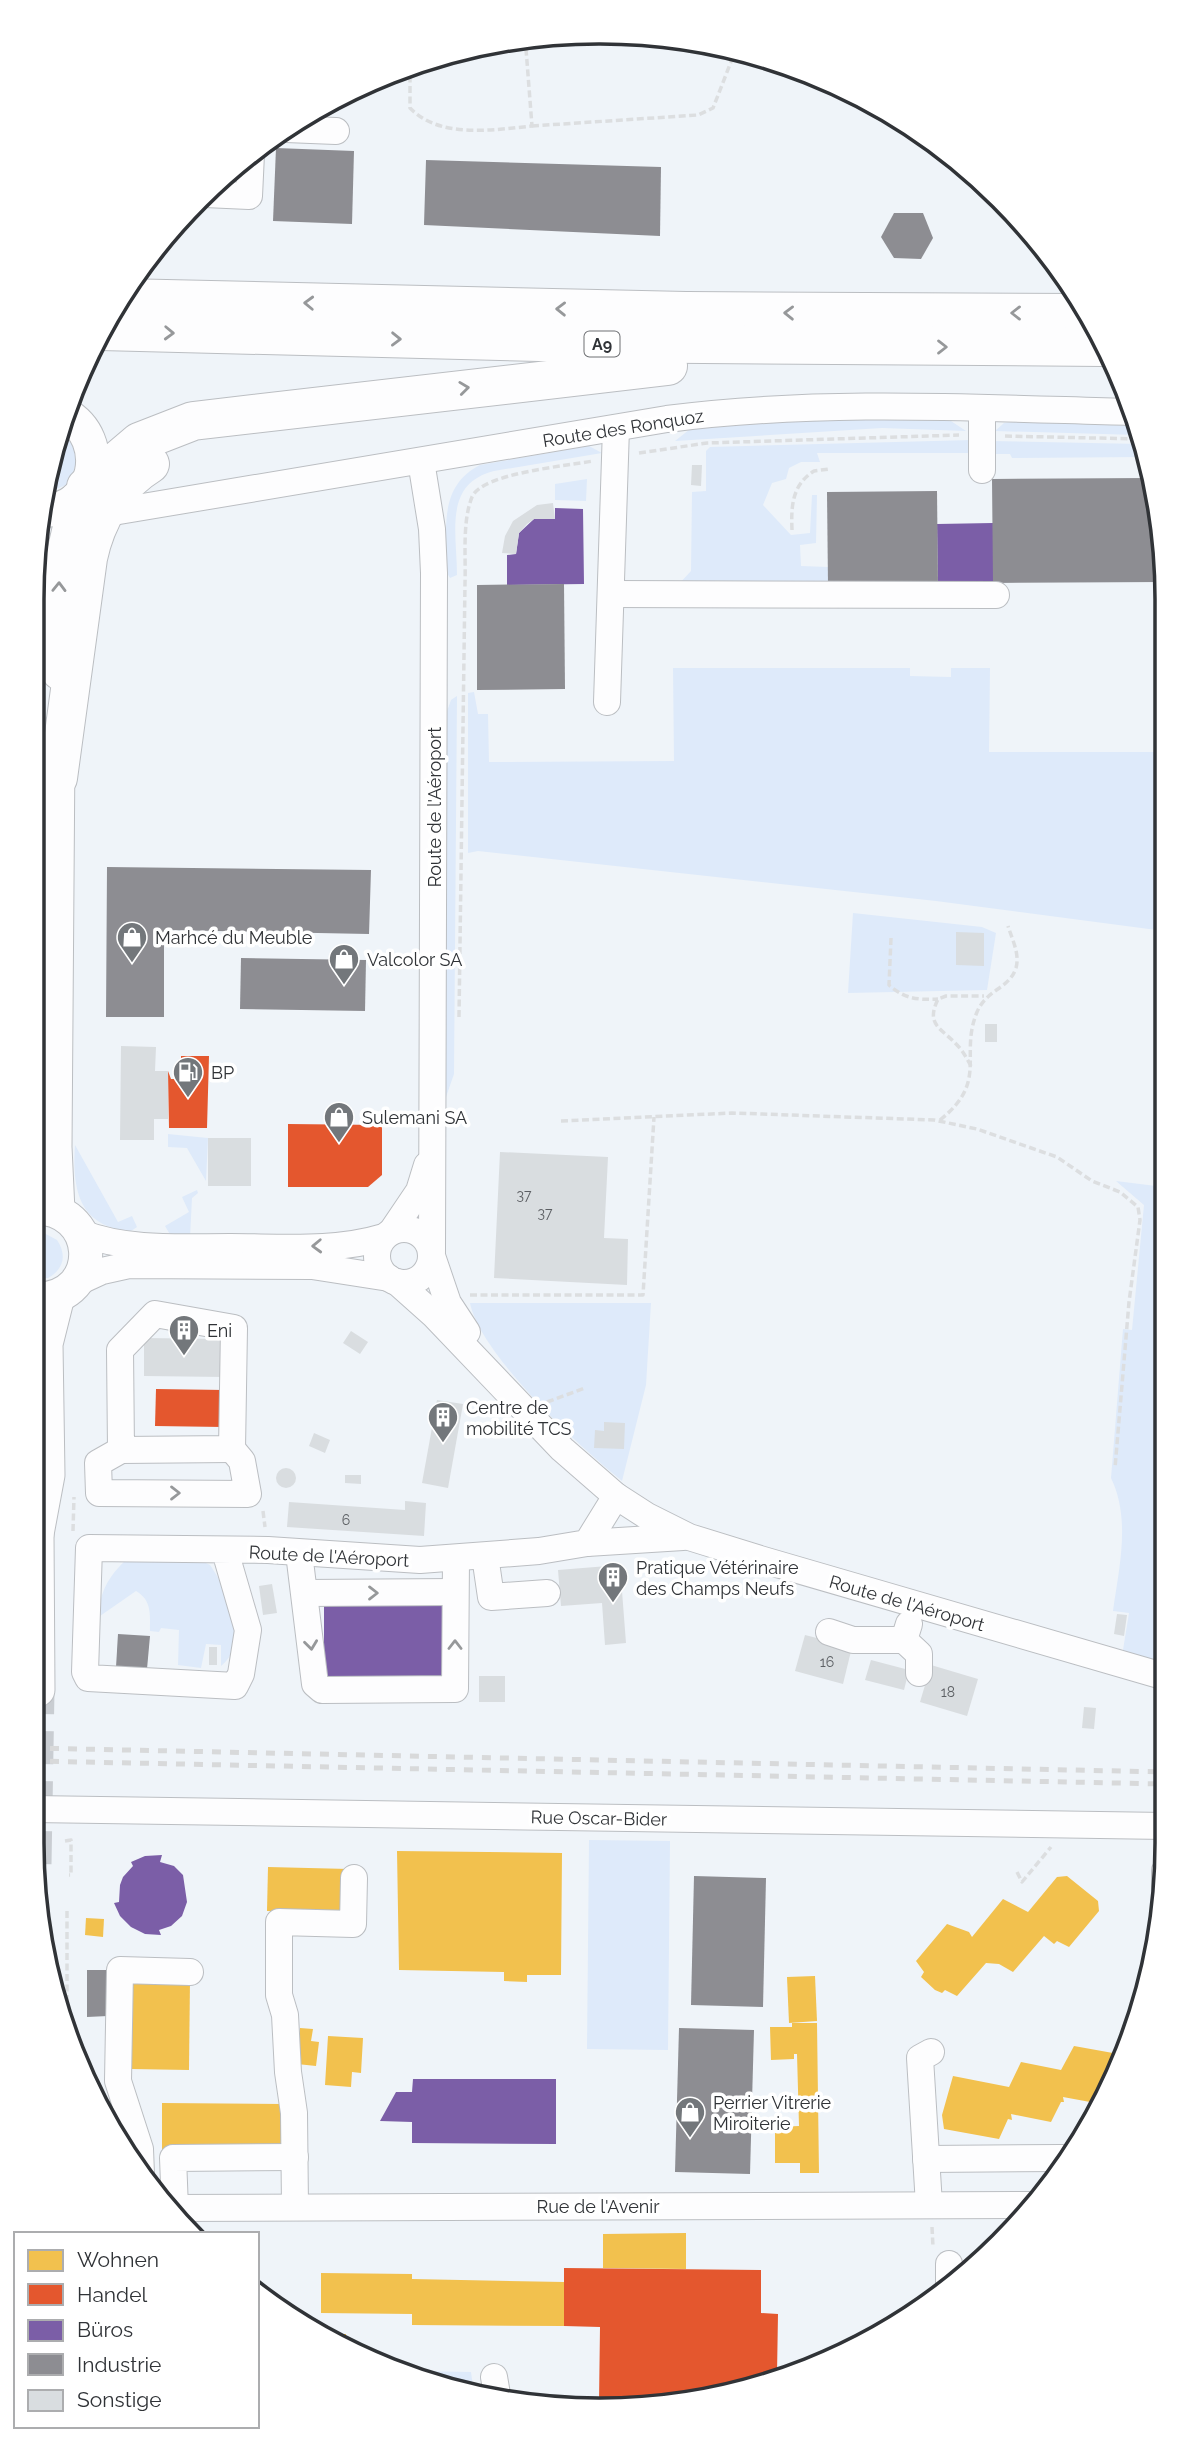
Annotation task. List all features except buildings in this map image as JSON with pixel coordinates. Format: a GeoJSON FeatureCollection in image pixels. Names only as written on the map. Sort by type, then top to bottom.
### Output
{"type":"FeatureCollection","features":[{"type":"Feature","properties":{"kind":"highway","name":"A9"},"geometry":{"type":"LineString","coordinates":[[133,297],[686,312],[1075,313]]}},
{"type":"Feature","properties":{"kind":"highway","name":"A9"},"geometry":{"type":"LineString","coordinates":[[113,331],[567,343],[1094,347]]}},
{"type":"Feature","properties":{"kind":"highway"},"geometry":{"type":"LineString","coordinates":[[81,493],[139,442],[176,425],[219,417],[606,372],[901,347]]}},
{"type":"Feature","properties":{"kind":"highway"},"geometry":{"type":"LineString","coordinates":[[58,778],[88,558],[94,532],[109,504],[136,474],[159,459],[222,433],[299,409]]}},
{"type":"Feature","properties":{"kind":"main road"},"geometry":{"type":"LineString","coordinates":[[44,1489],[48,1475],[46,1344],[55,1292],[86,1261],[82,1233],[73,1221],[45,1209],[55,1147],[60,568],[81,493],[94,466],[94,454],[86,432],[74,417]]}},
{"type":"Feature","properties":{"kind":"main road"},"geometry":{"type":"LineString","coordinates":[[51,509],[57,509],[81,493]]}},
{"type":"Feature","properties":{"kind":"street"},"geometry":{"type":"LineString","coordinates":[[303,130],[336,131]]}},
{"type":"Feature","properties":{"kind":"street"},"geometry":{"type":"LineString","coordinates":[[220,195],[249,196],[250,168]]}},
{"type":"Feature","properties":{"kind":"street"},"geometry":{"type":"LineString","coordinates":[[982,408],[982,470]]}},
{"type":"Feature","properties":{"kind":"street","name":"Route des Ronquoz"},"geometry":{"type":"LineString","coordinates":[[119,511],[616,428],[752,410],[982,408],[1122,412]]}},
{"type":"Feature","properties":{"kind":"street"},"geometry":{"type":"LineString","coordinates":[[607,702],[616,428]]}},
{"type":"Feature","properties":{"kind":"street","name":"Route de l'Aéroport"},"geometry":{"type":"LineString","coordinates":[[421,461],[432,528],[434,573],[434,949],[430,1153],[432,1254],[448,1303],[503,1386]]}},
{"type":"Feature","properties":{"kind":"street"},"geometry":{"type":"LineString","coordinates":[[612,594],[996,596]]}},
{"type":"Feature","properties":{"kind":"street","name":"Route de l'Aéroport"},"geometry":{"type":"LineString","coordinates":[[388,1234],[419,1191],[430,1153]]}},
{"type":"Feature","properties":{"kind":"street"},"geometry":{"type":"LineString","coordinates":[[55,1292],[109,1268],[129,1265],[312,1266],[405,1283],[421,1278],[431,1264],[432,1254],[424,1237],[409,1228],[344,1245],[160,1247],[117,1244],[82,1233]]}},
{"type":"Feature","properties":{"kind":"street"},"geometry":{"type":"LineString","coordinates":[[388,1234],[377,1258],[393,1280]]}},
{"type":"Feature","properties":{"kind":"street","name":"Route de l'Aéroport"},"geometry":{"type":"LineString","coordinates":[[393,1280],[434,1315],[562,1449],[616,1496],[689,1536],[915,1606],[1155,1674]]}},
{"type":"Feature","properties":{"kind":"street"},"geometry":{"type":"LineString","coordinates":[[121,1450],[120,1350],[155,1314],[234,1328],[232,1449],[242,1461],[248,1494],[99,1493],[99,1463],[121,1450],[232,1449]]}},
{"type":"Feature","properties":{"kind":"street"},"geometry":{"type":"LineString","coordinates":[[587,1543],[616,1496]]}},
{"type":"Feature","properties":{"kind":"street","name":"Route de l'Aéroport"},"geometry":{"type":"LineString","coordinates":[[225,1551],[248,1630],[241,1674],[235,1686],[88,1678],[85,1672],[89,1548],[225,1551],[299,1553],[420,1560],[456,1559],[587,1543],[689,1536]]}},
{"type":"Feature","properties":{"kind":"street"},"geometry":{"type":"LineString","coordinates":[[299,1553],[317,1689],[451,1691],[456,1685],[456,1559]]}},
{"type":"Feature","properties":{"kind":"street"},"geometry":{"type":"LineString","coordinates":[[485,1556],[491,1597],[547,1593]]}},
{"type":"Feature","properties":{"kind":"street"},"geometry":{"type":"LineString","coordinates":[[304,1593],[455,1592]]}},
{"type":"Feature","properties":{"kind":"street"},"geometry":{"type":"LineString","coordinates":[[904,1640],[915,1606]]}},
{"type":"Feature","properties":{"kind":"street"},"geometry":{"type":"LineString","coordinates":[[829,1632],[853,1640],[904,1640],[919,1654],[919,1673]]}},
{"type":"Feature","properties":{"kind":"street","name":"Rue Oscar-Bider"},"geometry":{"type":"LineString","coordinates":[[44,1809],[1155,1826]]}},
{"type":"Feature","properties":{"kind":"street"},"geometry":{"type":"LineString","coordinates":[[295,2207],[294,2113],[288,2072],[285,2015],[279,1995],[279,1922],[353,1924],[354,1878]]}},
{"type":"Feature","properties":{"kind":"street"},"geometry":{"type":"LineString","coordinates":[[140,2155],[118,2081],[121,1970],[190,1972]]}},
{"type":"Feature","properties":{"kind":"street"},"geometry":{"type":"LineString","coordinates":[[929,2205],[920,2057],[931,2052]]}},
{"type":"Feature","properties":{"kind":"street"},"geometry":{"type":"LineString","coordinates":[[171,2196],[173,2158],[295,2157]]}},
{"type":"Feature","properties":{"kind":"street"},"geometry":{"type":"LineString","coordinates":[[926,2159],[1057,2158]]}},
{"type":"Feature","properties":{"kind":"street","name":"Rue de l'Avenir"},"geometry":{"type":"LineString","coordinates":[[181,2208],[1020,2205]]}},
{"type":"Feature","properties":{"kind":"path"},"geometry":{"type":"LineString","coordinates":[[526,49],[532,125]]}},
{"type":"Feature","properties":{"kind":"path"},"geometry":{"type":"LineString","coordinates":[[410,77],[410,108],[423,121],[480,132],[532,125],[698,115],[713,108],[732,60]]}},
{"type":"Feature","properties":{"kind":"path"},"geometry":{"type":"LineString","coordinates":[[459,1027],[465,583],[467,529],[471,499],[477,489],[495,479],[707,443],[982,436],[1131,439]]}},
{"type":"Feature","properties":{"kind":"path"},"geometry":{"type":"LineString","coordinates":[[792,530],[793,499],[799,486],[814,471],[829,470]]}},
{"type":"Feature","properties":{"kind":"path"},"geometry":{"type":"LineString","coordinates":[[891,938],[889,985],[902,996],[915,1000],[946,996],[985,996],[1010,981],[1016,967],[1017,956],[1008,926]]}},
{"type":"Feature","properties":{"kind":"path"},"geometry":{"type":"LineString","coordinates":[[939,1121],[958,1105],[967,1089],[972,1068],[974,1021],[985,996]]}},
{"type":"Feature","properties":{"kind":"path"},"geometry":{"type":"LineString","coordinates":[[938,999],[933,1018],[938,1028],[959,1046],[972,1068]]}},
{"type":"Feature","properties":{"kind":"path"},"geometry":{"type":"LineString","coordinates":[[561,1121],[732,1113],[939,1121],[977,1129],[1057,1157],[1092,1181],[1120,1192],[1139,1207],[1115,1468]]}},
{"type":"Feature","properties":{"kind":"path"},"geometry":{"type":"LineString","coordinates":[[464,1296],[643,1294],[654,1117]]}},
{"type":"Feature","properties":{"kind":"path"},"geometry":{"type":"LineString","coordinates":[[526,1410],[585,1388]]}},
{"type":"Feature","properties":{"kind":"path"},"geometry":{"type":"LineString","coordinates":[[65,1840],[71,1840],[69,1875]]}},
{"type":"Feature","properties":{"kind":"path"},"geometry":{"type":"LineString","coordinates":[[1017,1872],[1022,1882],[1057,1840]]}},
{"type":"Feature","properties":{"kind":"path"},"geometry":{"type":"LineString","coordinates":[[67,1911],[67,2000]]}},
{"type":"Feature","properties":{"kind":"shaded area"},"geometry":{"type":"Polygon","coordinates":[[[825,419],[951,421],[966,431],[882,428],[675,441],[690,429],[825,419]]]}},
{"type":"Feature","properties":{"kind":"shaded area"},"geometry":{"type":"Polygon","coordinates":[[[1004,423],[1127,426],[1130,435],[995,431],[1004,423]]]}},
{"type":"Feature","properties":{"kind":"shaded area"},"geometry":{"type":"Polygon","coordinates":[[[68,438],[76,456],[74,471],[66,485],[54,490],[68,438]]]}},
{"type":"Feature","properties":{"kind":"shaded area"},"geometry":{"type":"Polygon","coordinates":[[[972,440],[969,453],[817,453],[820,462],[801,462],[789,468],[786,479],[772,483],[763,505],[791,535],[810,533],[812,495],[817,495],[816,543],[800,545],[801,566],[828,567],[828,585],[678,585],[691,571],[692,492],[706,491],[706,451],[710,447],[972,440]]]}},
{"type":"Feature","properties":{"kind":"shaded area"},"geometry":{"type":"Polygon","coordinates":[[[990,441],[1133,444],[1136,457],[1012,458],[1010,454],[990,454],[990,441]]]}},
{"type":"Feature","properties":{"kind":"shaded area"},"geometry":{"type":"Polygon","coordinates":[[[589,446],[602,453],[494,471],[478,477],[467,487],[456,512],[457,575],[450,578],[447,573],[447,512],[457,485],[466,474],[480,465],[589,446]]]}},
{"type":"Feature","properties":{"kind":"shaded area"},"geometry":{"type":"Polygon","coordinates":[[[587,479],[586,501],[555,500],[555,484],[587,479]]]}},
{"type":"Feature","properties":{"kind":"shaded area"},"geometry":{"type":"Polygon","coordinates":[[[673,668],[910,668],[910,676],[951,677],[951,668],[990,668],[989,752],[1155,752],[1155,930],[936,901],[478,851],[468,853],[468,693],[474,692],[478,714],[488,714],[489,762],[674,761],[673,668]]]}},
{"type":"Feature","properties":{"kind":"shaded area"},"geometry":{"type":"Polygon","coordinates":[[[457,696],[454,1074],[446,1097],[443,1093],[446,714],[451,700],[457,696]]]}},
{"type":"Feature","properties":{"kind":"shaded area"},"geometry":{"type":"Polygon","coordinates":[[[853,913],[982,927],[996,933],[987,990],[848,993],[853,913]]]}},
{"type":"Feature","properties":{"kind":"shaded area"},"geometry":{"type":"Polygon","coordinates":[[[168,1134],[208,1138],[206,1181],[187,1148],[168,1147],[168,1134]]]}},
{"type":"Feature","properties":{"kind":"shaded area"},"geometry":{"type":"Polygon","coordinates":[[[75,1145],[118,1222],[132,1216],[137,1227],[131,1231],[114,1228],[90,1214],[78,1191],[75,1145]]]}},
{"type":"Feature","properties":{"kind":"shaded area"},"geometry":{"type":"Polygon","coordinates":[[[1116,1181],[1155,1186],[1155,1663],[1122,1656],[1129,1613],[1113,1611],[1122,1527],[1121,1510],[1111,1478],[1123,1329],[1132,1330],[1144,1205],[1116,1181]]]}},
{"type":"Feature","properties":{"kind":"shaded area"},"geometry":{"type":"Polygon","coordinates":[[[197,1190],[198,1193],[192,1198],[190,1238],[171,1236],[165,1226],[189,1212],[182,1197],[197,1190]]]}},
{"type":"Feature","properties":{"kind":"shaded area"},"geometry":{"type":"Polygon","coordinates":[[[44,1233],[57,1240],[63,1256],[61,1266],[48,1278],[44,1278],[44,1233]]]}},
{"type":"Feature","properties":{"kind":"shaded area"},"geometry":{"type":"Polygon","coordinates":[[[470,1303],[651,1303],[646,1385],[622,1481],[558,1424],[511,1373],[492,1348],[470,1303]]]}},
{"type":"Feature","properties":{"kind":"shaded area"},"geometry":{"type":"Polygon","coordinates":[[[125,1561],[202,1561],[210,1565],[230,1602],[236,1630],[235,1644],[230,1656],[221,1666],[221,1645],[206,1644],[201,1668],[178,1665],[179,1630],[161,1628],[159,1632],[150,1631],[147,1603],[136,1591],[100,1616],[101,1600],[106,1586],[125,1561]]]}},
{"type":"Feature","properties":{"kind":"shaded area"},"geometry":{"type":"Polygon","coordinates":[[[589,1840],[670,1841],[668,2050],[587,2049],[589,1840]]]}},
{"type":"Feature","properties":{"kind":"shaded area"},"geometry":{"type":"Polygon","coordinates":[[[429,2371],[471,2372],[473,2383],[429,2371]]]}},
{"type":"Feature","properties":{"kind":"railway"},"geometry":{"type":"LineString","coordinates":[[44,1748],[1155,1772]]}},
{"type":"Feature","properties":{"kind":"railway"},"geometry":{"type":"LineString","coordinates":[[44,1761],[1155,1784]]}},
{"type":"Feature","properties":{"kind":"place","name":"Marhcé du Meuble"},"geometry":{"type":"Point","coordinates":[132,964]}},
{"type":"Feature","properties":{"kind":"place","name":"Valcolor SA"},"geometry":{"type":"Point","coordinates":[344,986]}},
{"type":"Feature","properties":{"kind":"place","name":"BP"},"geometry":{"type":"Point","coordinates":[188,1099]}},
{"type":"Feature","properties":{"kind":"place","name":"Sulemani SA"},"geometry":{"type":"Point","coordinates":[339,1144]}},
{"type":"Feature","properties":{"kind":"place","name":"Eni"},"geometry":{"type":"Point","coordinates":[184,1357]}},
{"type":"Feature","properties":{"kind":"place","name":"Centre de mobilité TCS"},"geometry":{"type":"Point","coordinates":[443,1444]}},
{"type":"Feature","properties":{"kind":"place","name":"Pratique Vétérinaire des Champs Neufs"},"geometry":{"type":"Point","coordinates":[613,1604]}},
{"type":"Feature","properties":{"kind":"place","name":"Perrier Vitrerie Miroiterie"},"geometry":{"type":"Point","coordinates":[690,2139]}}]}
